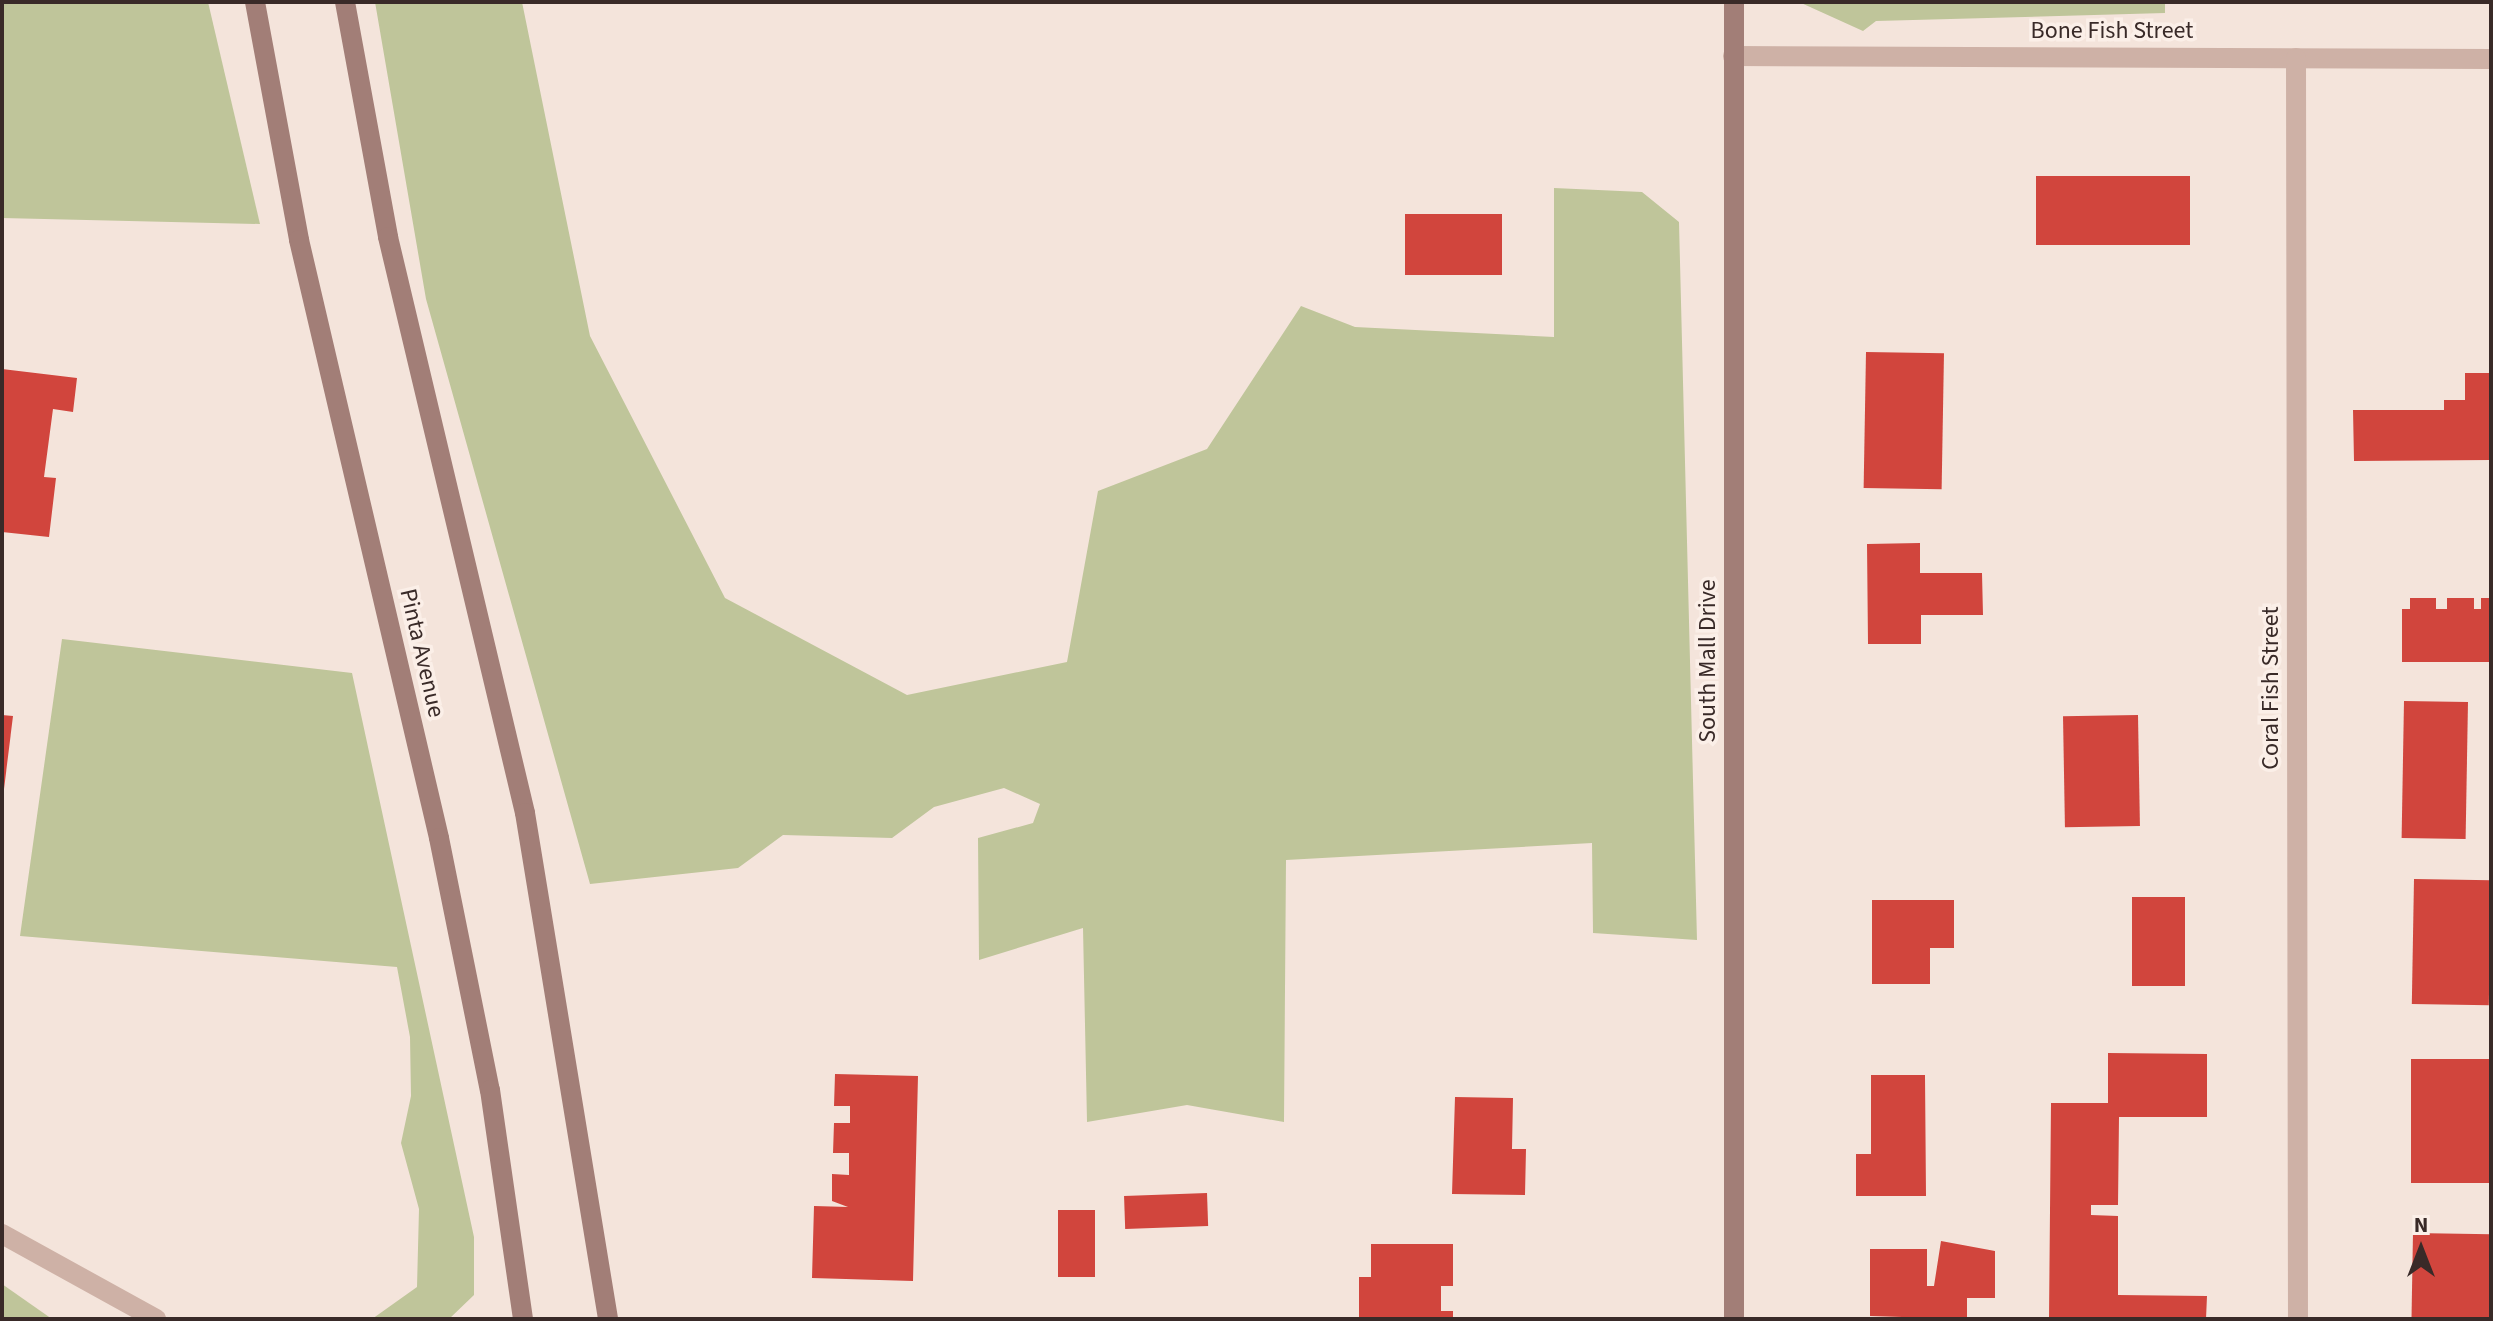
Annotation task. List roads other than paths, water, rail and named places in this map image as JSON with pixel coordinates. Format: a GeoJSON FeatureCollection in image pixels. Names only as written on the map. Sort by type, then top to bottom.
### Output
{"type":"FeatureCollection","features":[{"type":"Feature","properties":{"kind":"street","name":"Pinta Avenue"},"geometry":{"type":"LineString","coordinates":[[255,2],[299,240],[439,838],[490,1090],[523,1319]]}},
{"type":"Feature","properties":{"kind":"street"},"geometry":{"type":"LineString","coordinates":[[345,2],[388,237],[525,813],[608,1319]]}},
{"type":"Feature","properties":{"kind":"street","name":"South Mall Drive"},"geometry":{"type":"LineString","coordinates":[[1734,2],[1734,1319]]}},
{"type":"Feature","properties":{"kind":"street","name":"Bone Fish Street"},"geometry":{"type":"LineString","coordinates":[[1733,56],[2491,59]]}},
{"type":"Feature","properties":{"kind":"street","name":"Coral Fish Street"},"geometry":{"type":"LineString","coordinates":[[2296,58],[2298,1319]]}},
{"type":"Feature","properties":{"kind":"street"},"geometry":{"type":"LineString","coordinates":[[2,1234],[156,1319]]}}]}
